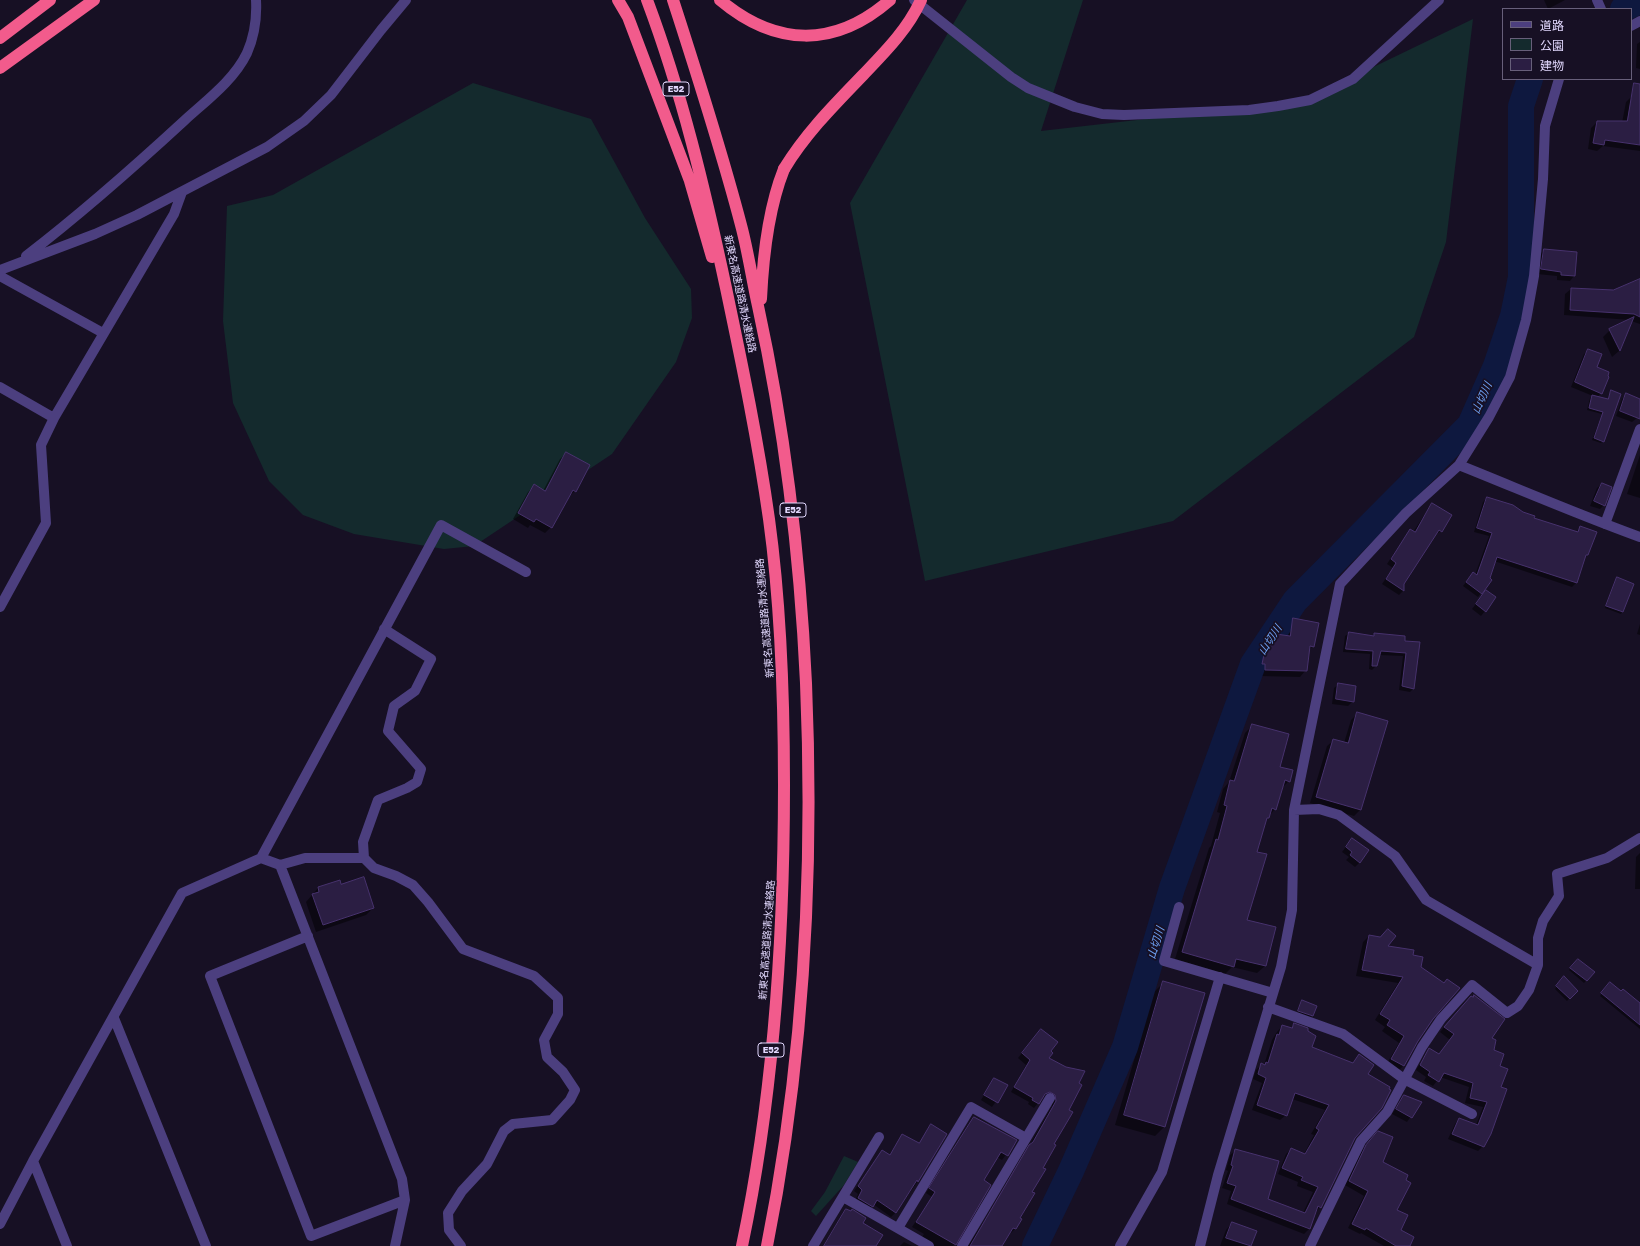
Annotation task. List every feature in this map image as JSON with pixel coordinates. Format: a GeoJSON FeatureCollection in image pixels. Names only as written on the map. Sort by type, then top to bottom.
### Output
{"type":"FeatureCollection","features":[{"type":"Feature","properties":{"kind":"highway"},"geometry":{"type":"LineString","coordinates":[[0,38],[50,0]]}},
{"type":"Feature","properties":{"kind":"highway"},"geometry":{"type":"LineString","coordinates":[[0,68],[94,0]]}},
{"type":"Feature","properties":{"kind":"highway"},"geometry":{"type":"LineString","coordinates":[[77,12],[102,0]]}},
{"type":"Feature","properties":{"kind":"highway"},"geometry":{"type":"LineString","coordinates":[[618,0],[628,17],[690,181],[744,370]]}},
{"type":"Feature","properties":{"kind":"highway","name":"新東名高速道路清水連絡路"},"geometry":{"type":"LineString","coordinates":[[646,0],[675,85],[703,179],[744,370],[769,521],[781,655],[784,852],[778,969],[767,1096],[742,1246]]}},
{"type":"Feature","properties":{"kind":"highway","name":"新東名高速道路清水連絡路"},"geometry":{"type":"LineString","coordinates":[[672,0],[699,82],[741,226],[773,376],[785,455],[800,585],[809,752],[809,854],[804,971],[791,1101],[782,1166],[767,1246]]}},
{"type":"Feature","properties":{"kind":"highway"},"geometry":{"type":"LineString","coordinates":[[720,0],[736,13],[755,25],[778,33],[802,36],[828,34],[849,27],[872,15],[890,0]]}},
{"type":"Feature","properties":{"kind":"highway"},"geometry":{"type":"LineString","coordinates":[[760,316],[762,277],[772,208],[777,186],[784,169],[799,144],[890,46],[904,28],[921,0]]}},
{"type":"Feature","properties":{"kind":"street"},"geometry":{"type":"LineString","coordinates":[[17,263],[64,227],[132,169],[231,78],[246,54],[254,32],[256,0]]}},
{"type":"Feature","properties":{"kind":"street"},"geometry":{"type":"LineString","coordinates":[[0,270],[102,231],[137,215],[267,147],[304,122],[330,95],[406,0]]}},
{"type":"Feature","properties":{"kind":"street"},"geometry":{"type":"LineString","coordinates":[[914,0],[1011,77],[1028,88],[1075,107],[1102,114],[1124,115],[1249,110],[1310,100],[1353,79],[1439,0]]}},
{"type":"Feature","properties":{"kind":"street"},"geometry":{"type":"LineString","coordinates":[[1200,1246],[1218,1175],[1280,967],[1292,910],[1294,810],[1340,584],[1406,513],[1459,466],[1489,417],[1510,377],[1526,320],[1534,276],[1543,179],[1545,126],[1559,80]]}},
{"type":"Feature","properties":{"kind":"street"},"geometry":{"type":"LineString","coordinates":[[0,607],[46,523],[41,446],[54,418],[174,214],[182,192]]}},
{"type":"Feature","properties":{"kind":"street"},"geometry":{"type":"LineString","coordinates":[[0,276],[104,333]]}},
{"type":"Feature","properties":{"kind":"street"},"geometry":{"type":"LineString","coordinates":[[0,386],[54,418]]}},
{"type":"Feature","properties":{"kind":"street"},"geometry":{"type":"LineString","coordinates":[[1605,524],[1640,430]]}},
{"type":"Feature","properties":{"kind":"street"},"geometry":{"type":"LineString","coordinates":[[1459,466],[1563,506],[1605,524],[1640,536]]}},
{"type":"Feature","properties":{"kind":"street"},"geometry":{"type":"LineString","coordinates":[[0,1224],[33,1161],[114,1018],[182,893],[261,858],[441,525],[526,572]]}},
{"type":"Feature","properties":{"kind":"street"},"geometry":{"type":"LineString","coordinates":[[384,629],[431,659],[415,691],[394,706],[388,731],[421,769],[417,782],[407,788],[378,800],[363,842],[364,858],[374,868],[396,876],[413,885],[428,902],[463,949],[534,976],[558,998],[558,1014],[544,1040],[547,1056],[563,1072],[575,1090],[570,1100],[552,1120],[513,1124],[504,1131],[487,1164],[462,1191],[448,1213],[449,1230],[461,1246]]}},
{"type":"Feature","properties":{"kind":"street"},"geometry":{"type":"LineString","coordinates":[[1294,810],[1319,809],[1339,816],[1395,856],[1426,900],[1538,965]]}},
{"type":"Feature","properties":{"kind":"street"},"geometry":{"type":"LineString","coordinates":[[1310,1246],[1361,1141],[1388,1112],[1422,1047],[1441,1019],[1472,985],[1506,1013],[1518,1006],[1529,990],[1538,965],[1538,938],[1543,921],[1559,896],[1557,874],[1607,858],[1640,838]]}},
{"type":"Feature","properties":{"kind":"street"},"geometry":{"type":"LineString","coordinates":[[261,858],[280,865],[305,858],[364,858]]}},
{"type":"Feature","properties":{"kind":"street"},"geometry":{"type":"LineString","coordinates":[[280,865],[402,1179],[405,1200],[395,1246]]}},
{"type":"Feature","properties":{"kind":"street"},"geometry":{"type":"LineString","coordinates":[[1179,907],[1164,961],[1273,993]]}},
{"type":"Feature","properties":{"kind":"street"},"geometry":{"type":"LineString","coordinates":[[308,936],[210,976],[311,1236],[405,1200]]}},
{"type":"Feature","properties":{"kind":"street"},"geometry":{"type":"LineString","coordinates":[[1120,1246],[1162,1172],[1220,977]]}},
{"type":"Feature","properties":{"kind":"street"},"geometry":{"type":"LineString","coordinates":[[1268,1007],[1343,1034],[1404,1079],[1472,1114]]}},
{"type":"Feature","properties":{"kind":"street"},"geometry":{"type":"LineString","coordinates":[[114,1018],[206,1246]]}},
{"type":"Feature","properties":{"kind":"street"},"geometry":{"type":"LineString","coordinates":[[962,1246],[1050,1098]]}},
{"type":"Feature","properties":{"kind":"street"},"geometry":{"type":"LineString","coordinates":[[898,1228],[971,1107],[1026,1138]]}},
{"type":"Feature","properties":{"kind":"street"},"geometry":{"type":"LineString","coordinates":[[814,1246],[879,1137]]}},
{"type":"Feature","properties":{"kind":"street"},"geometry":{"type":"LineString","coordinates":[[33,1161],[67,1246]]}},
{"type":"Feature","properties":{"kind":"street"},"geometry":{"type":"LineString","coordinates":[[843,1197],[929,1246]]}},
{"type":"Feature","properties":{"kind":"green space"},"geometry":{"type":"Polygon","coordinates":[[[967,0],[1083,0],[1041,131],[1303,101],[1473,19],[1446,242],[1414,337],[1173,521],[925,581],[850,203],[967,0]]]}},
{"type":"Feature","properties":{"kind":"green space"},"geometry":{"type":"Polygon","coordinates":[[[473,83],[591,119],[645,218],[691,289],[692,318],[676,362],[612,454],[474,546],[444,549],[354,534],[303,515],[269,481],[233,403],[223,321],[227,206],[273,195],[473,83]]]}},
{"type":"Feature","properties":{"kind":"green space"},"geometry":{"type":"Polygon","coordinates":[[[844,1156],[858,1162],[844,1185],[816,1216],[811,1211],[825,1192],[844,1156]]]}},
{"type":"Feature","properties":{"kind":"building"},"geometry":{"type":"Polygon","coordinates":[[[1634,83],[1640,84],[1640,145],[1605,140],[1604,145],[1593,143],[1597,121],[1627,121],[1634,83]]]}},
{"type":"Feature","properties":{"kind":"building"},"geometry":{"type":"Polygon","coordinates":[[[1544,249],[1577,252],[1575,276],[1561,275],[1561,272],[1541,269],[1544,249]]]}},
{"type":"Feature","properties":{"kind":"building"},"geometry":{"type":"Polygon","coordinates":[[[1640,279],[1640,317],[1634,314],[1570,310],[1571,288],[1613,290],[1640,279]]]}},
{"type":"Feature","properties":{"kind":"building"},"geometry":{"type":"Polygon","coordinates":[[[1634,317],[1620,351],[1609,329],[1634,317]]]}},
{"type":"Feature","properties":{"kind":"building"},"geometry":{"type":"Polygon","coordinates":[[[1588,349],[1602,354],[1597,367],[1609,372],[1609,377],[1602,394],[1575,382],[1588,349]]]}},
{"type":"Feature","properties":{"kind":"building"},"geometry":{"type":"Polygon","coordinates":[[[1611,390],[1621,394],[1604,442],[1594,438],[1603,412],[1589,408],[1592,395],[1608,399],[1611,390]]]}},
{"type":"Feature","properties":{"kind":"building"},"geometry":{"type":"Polygon","coordinates":[[[1626,393],[1640,399],[1640,419],[1620,411],[1626,393]]]}},
{"type":"Feature","properties":{"kind":"building"},"geometry":{"type":"Polygon","coordinates":[[[566,452],[590,465],[576,492],[573,490],[552,528],[536,519],[534,522],[518,513],[534,484],[545,491],[566,452]]]}},
{"type":"Feature","properties":{"kind":"building"},"geometry":{"type":"Polygon","coordinates":[[[1602,483],[1612,487],[1605,506],[1594,501],[1602,483]]]}},
{"type":"Feature","properties":{"kind":"building"},"geometry":{"type":"Polygon","coordinates":[[[1487,497],[1513,505],[1523,512],[1535,516],[1534,518],[1578,532],[1580,526],[1597,532],[1588,555],[1586,555],[1577,583],[1497,557],[1490,578],[1492,580],[1482,594],[1466,582],[1473,572],[1477,575],[1492,533],[1477,528],[1487,497]]]}},
{"type":"Feature","properties":{"kind":"building"},"geometry":{"type":"Polygon","coordinates":[[[1432,503],[1452,515],[1442,532],[1439,530],[1404,584],[1404,591],[1386,579],[1396,563],[1391,559],[1410,529],[1415,532],[1432,503]]]}},
{"type":"Feature","properties":{"kind":"building"},"geometry":{"type":"Polygon","coordinates":[[[1617,577],[1634,584],[1623,612],[1606,606],[1617,577]]]}},
{"type":"Feature","properties":{"kind":"building"},"geometry":{"type":"Polygon","coordinates":[[[1486,590],[1496,597],[1486,612],[1476,604],[1486,590]]]}},
{"type":"Feature","properties":{"kind":"building"},"geometry":{"type":"Polygon","coordinates":[[[1293,618],[1319,623],[1314,647],[1310,646],[1307,671],[1265,670],[1265,664],[1262,664],[1265,650],[1269,651],[1271,638],[1276,634],[1290,636],[1293,618]]]}},
{"type":"Feature","properties":{"kind":"building"},"geometry":{"type":"Polygon","coordinates":[[[1349,632],[1374,636],[1374,633],[1405,636],[1405,641],[1420,642],[1414,689],[1402,686],[1406,653],[1381,651],[1377,666],[1372,666],[1373,651],[1346,649],[1349,632]]]}},
{"type":"Feature","properties":{"kind":"building"},"geometry":{"type":"Polygon","coordinates":[[[1338,683],[1356,686],[1354,702],[1336,699],[1338,683]]]}},
{"type":"Feature","properties":{"kind":"building"},"geometry":{"type":"Polygon","coordinates":[[[1357,712],[1388,721],[1361,810],[1316,797],[1333,739],[1348,743],[1357,712]]]}},
{"type":"Feature","properties":{"kind":"building"},"geometry":{"type":"Polygon","coordinates":[[[1252,724],[1289,734],[1280,767],[1293,770],[1290,782],[1285,780],[1276,810],[1272,808],[1269,818],[1267,818],[1257,852],[1267,854],[1247,920],[1276,927],[1266,966],[1236,959],[1234,967],[1182,952],[1216,839],[1218,840],[1227,806],[1224,805],[1230,780],[1234,781],[1252,724]]]}},
{"type":"Feature","properties":{"kind":"building"},"geometry":{"type":"Polygon","coordinates":[[[1352,838],[1369,850],[1360,863],[1350,855],[1352,852],[1346,847],[1352,838]]]}},
{"type":"Feature","properties":{"kind":"building"},"geometry":{"type":"Polygon","coordinates":[[[364,877],[374,908],[323,925],[312,894],[319,892],[318,887],[340,880],[341,884],[364,877]]]}},
{"type":"Feature","properties":{"kind":"building"},"geometry":{"type":"Polygon","coordinates":[[[1388,929],[1396,936],[1388,946],[1414,950],[1413,955],[1423,957],[1421,967],[1444,983],[1447,979],[1460,988],[1433,1019],[1418,1041],[1404,1066],[1391,1059],[1404,1036],[1387,1025],[1390,1020],[1380,1014],[1403,977],[1362,970],[1369,935],[1380,937],[1388,929]]]}},
{"type":"Feature","properties":{"kind":"building"},"geometry":{"type":"Polygon","coordinates":[[[1578,959],[1595,972],[1587,981],[1570,968],[1578,959]]]}},
{"type":"Feature","properties":{"kind":"building"},"geometry":{"type":"Polygon","coordinates":[[[1564,976],[1578,991],[1570,999],[1556,986],[1564,976]]]}},
{"type":"Feature","properties":{"kind":"building"},"geometry":{"type":"Polygon","coordinates":[[[1163,981],[1205,993],[1165,1127],[1124,1115],[1163,981]]]}},
{"type":"Feature","properties":{"kind":"building"},"geometry":{"type":"Polygon","coordinates":[[[1610,982],[1621,991],[1623,989],[1640,1003],[1640,1025],[1601,993],[1610,982]]]}},
{"type":"Feature","properties":{"kind":"building"},"geometry":{"type":"Polygon","coordinates":[[[1474,995],[1505,1019],[1492,1038],[1496,1040],[1494,1050],[1504,1054],[1500,1066],[1508,1069],[1501,1087],[1507,1089],[1491,1134],[1484,1147],[1452,1134],[1459,1118],[1478,1125],[1487,1102],[1470,1098],[1473,1083],[1444,1073],[1439,1082],[1428,1075],[1430,1072],[1420,1065],[1429,1048],[1439,1054],[1454,1034],[1444,1027],[1471,996],[1473,997],[1474,995]]]}},
{"type":"Feature","properties":{"kind":"building"},"geometry":{"type":"Polygon","coordinates":[[[1302,1000],[1317,1006],[1313,1016],[1298,1011],[1302,1000]]]}},
{"type":"Feature","properties":{"kind":"building"},"geometry":{"type":"Polygon","coordinates":[[[1294,1023],[1308,1028],[1308,1031],[1316,1036],[1312,1047],[1353,1063],[1359,1054],[1374,1065],[1368,1074],[1390,1087],[1389,1089],[1391,1090],[1382,1108],[1355,1138],[1321,1208],[1318,1206],[1310,1229],[1231,1199],[1236,1186],[1227,1183],[1233,1166],[1231,1165],[1235,1149],[1279,1161],[1268,1199],[1305,1213],[1318,1187],[1301,1180],[1303,1177],[1282,1168],[1291,1148],[1305,1154],[1319,1130],[1316,1128],[1329,1105],[1295,1093],[1287,1116],[1257,1105],[1266,1078],[1258,1074],[1261,1063],[1265,1065],[1266,1062],[1268,1063],[1277,1034],[1279,1035],[1282,1025],[1292,1028],[1294,1023]]]}},
{"type":"Feature","properties":{"kind":"building"},"geometry":{"type":"Polygon","coordinates":[[[1041,1029],[1058,1042],[1051,1051],[1053,1053],[1049,1058],[1066,1067],[1085,1071],[1079,1083],[1082,1085],[1069,1110],[1073,1112],[1054,1144],[1056,1145],[1043,1168],[1046,1169],[1032,1192],[1035,1193],[1020,1218],[1022,1219],[1016,1229],[1013,1228],[1002,1246],[970,1246],[1056,1101],[1055,1095],[1050,1092],[1045,1094],[1039,1104],[1032,1100],[1033,1098],[1014,1087],[1030,1060],[1022,1053],[1041,1029]]]}},
{"type":"Feature","properties":{"kind":"building"},"geometry":{"type":"Polygon","coordinates":[[[994,1078],[1008,1085],[998,1103],[984,1095],[994,1078]]]}},
{"type":"Feature","properties":{"kind":"building"},"geometry":{"type":"Polygon","coordinates":[[[1404,1095],[1422,1102],[1412,1118],[1396,1109],[1404,1095]]]}},
{"type":"Feature","properties":{"kind":"building"},"geometry":{"type":"Polygon","coordinates":[[[974,1117],[1017,1140],[1008,1156],[1001,1152],[984,1180],[991,1185],[956,1245],[916,1222],[935,1192],[929,1188],[974,1117]]]}},
{"type":"Feature","properties":{"kind":"building"},"geometry":{"type":"Polygon","coordinates":[[[931,1124],[947,1134],[918,1182],[917,1180],[896,1213],[877,1200],[873,1207],[858,1198],[862,1190],[858,1186],[882,1150],[890,1155],[902,1134],[919,1143],[931,1124]]]}},
{"type":"Feature","properties":{"kind":"building"},"geometry":{"type":"Polygon","coordinates":[[[1378,1131],[1393,1137],[1383,1162],[1408,1175],[1406,1180],[1411,1183],[1397,1210],[1408,1215],[1401,1230],[1414,1237],[1410,1246],[1396,1246],[1366,1228],[1365,1230],[1352,1224],[1368,1191],[1349,1181],[1366,1145],[1378,1131]]]}},
{"type":"Feature","properties":{"kind":"building"},"geometry":{"type":"Polygon","coordinates":[[[846,1209],[851,1211],[852,1209],[866,1218],[863,1223],[883,1235],[876,1246],[824,1246],[846,1209]]]}},
{"type":"Feature","properties":{"kind":"building"},"geometry":{"type":"Polygon","coordinates":[[[1232,1222],[1257,1231],[1251,1246],[1226,1238],[1232,1222]]]}},
{"type":"Feature","properties":{"kind":"waterway","name":"山切川"},"geometry":{"type":"LineString","coordinates":[[1625,8],[1640,1]]}},
{"type":"Feature","properties":{"kind":"waterway","name":"山切川"},"geometry":{"type":"LineString","coordinates":[[1035,1246],[1071,1171],[1125,1047],[1172,888],[1253,664],[1295,601],[1470,425],[1496,366],[1513,316],[1521,277],[1521,106],[1530,80]]}}]}
